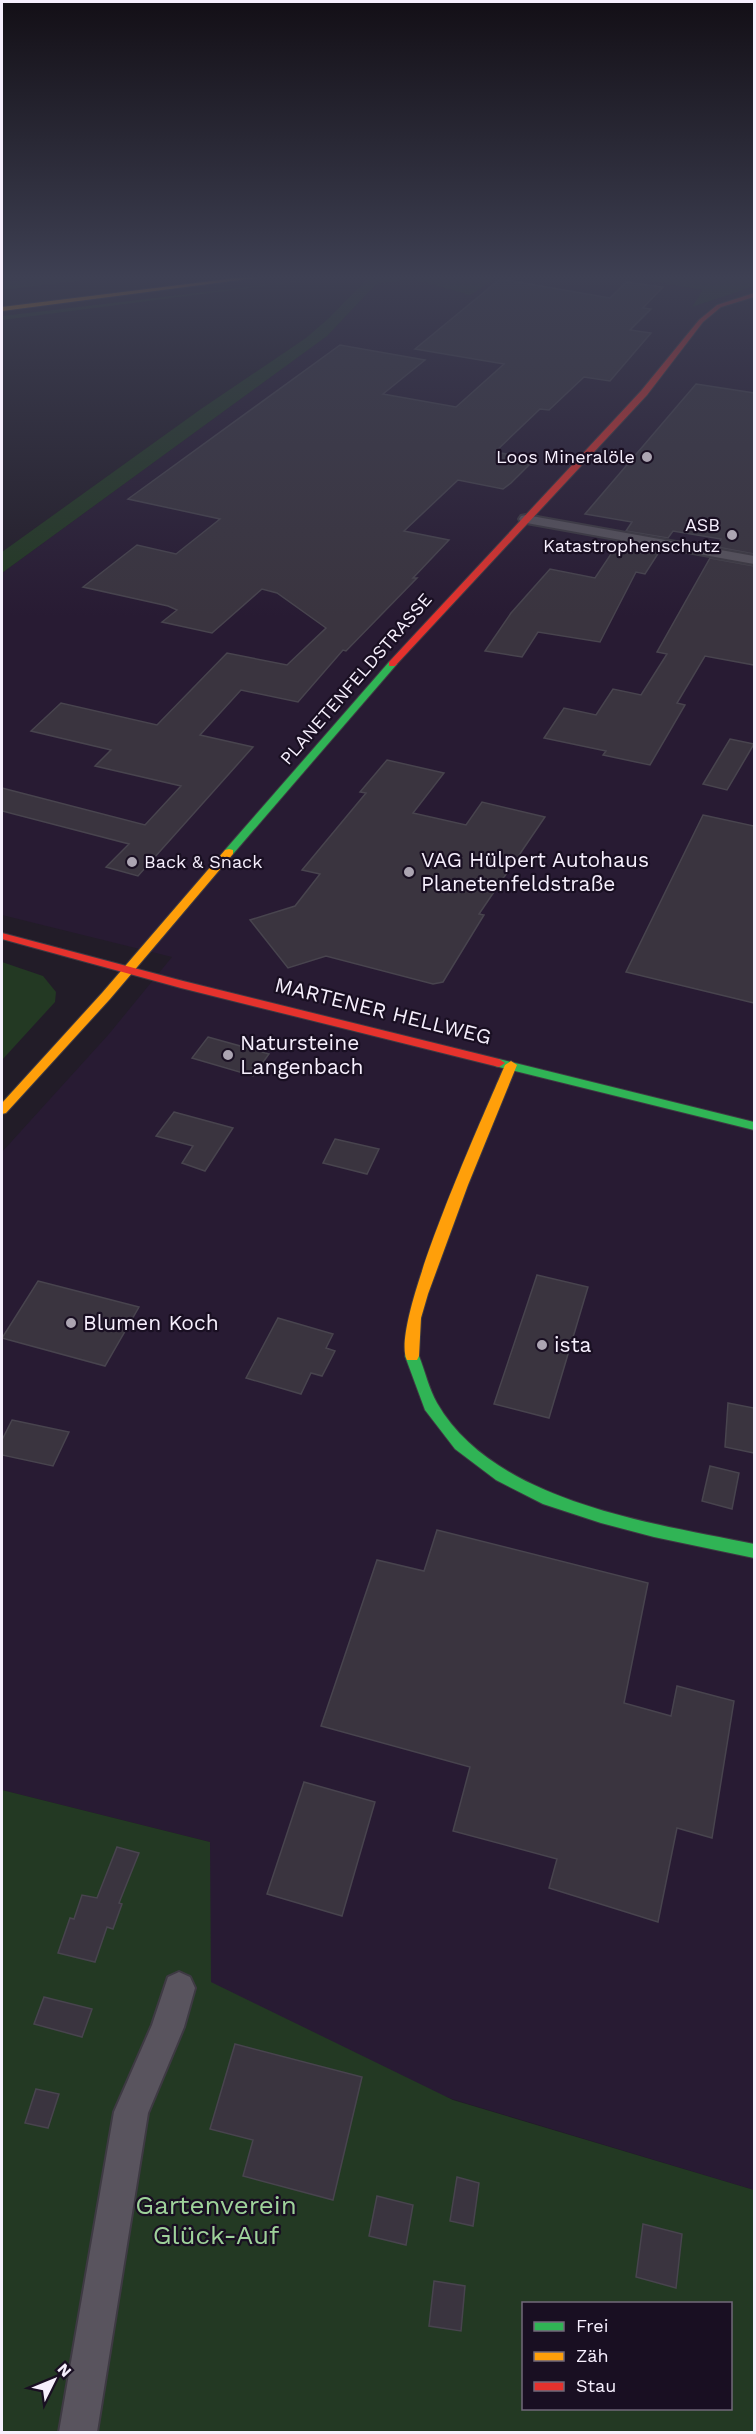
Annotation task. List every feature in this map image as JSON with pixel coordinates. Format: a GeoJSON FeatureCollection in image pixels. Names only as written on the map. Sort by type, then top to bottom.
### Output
{"type":"FeatureCollection","features":[{"type":"Feature","properties":{"kind":"main road","name":"PLANETENFELDSTRASSE"},"geometry":{"type":"LineString","coordinates":[[2,1110],[128,969],[381,675],[648,389]]}},
{"type":"Feature","properties":{"kind":"main road","name":"MARTENER HELLWEG"},"geometry":{"type":"LineString","coordinates":[[2,936],[754,1126]]}},
{"type":"Feature","properties":{"kind":"main road"},"geometry":{"type":"LineString","coordinates":[[511,1065],[442,1234],[412,1326],[410,1350],[416,1378],[443,1426],[468,1452],[499,1476],[542,1496],[588,1513],[754,1551]]}},
{"type":"Feature","properties":{"kind":"street"},"geometry":{"type":"LineString","coordinates":[[526,519],[754,560]]}},
{"type":"Feature","properties":{"kind":"street"},"geometry":{"type":"LineString","coordinates":[[78,2433],[131,2112],[168,2027],[179,1988]]}},
{"type":"Feature","properties":{"kind":"shaded area"},"geometry":{"type":"Polygon","coordinates":[[[255,389],[754,389],[754,2190],[452,2099],[210,2016],[210,1842],[2,1790],[2,1152],[109,1034],[172,957],[2,915],[2,573],[255,389]]]}},
{"type":"Feature","properties":{"kind":"green space"},"geometry":{"type":"Polygon","coordinates":[[[231,389],[255,389],[2,573],[2,552],[231,389]]]}},
{"type":"Feature","properties":{"kind":"green space"},"geometry":{"type":"Polygon","coordinates":[[[2,962],[43,976],[56,992],[55,1002],[2,1060],[2,962]]]}},
{"type":"Feature","properties":{"kind":"green space","name":"Gartenverein Glück-Auf"},"geometry":{"type":"Polygon","coordinates":[[[2,1790],[210,1842],[211,1982],[453,2100],[754,2190],[754,2432],[2,2432],[2,1790]]]}},
{"type":"Feature","properties":{"kind":"building"},"geometry":{"type":"Polygon","coordinates":[[[280,389],[390,389],[383,394],[456,407],[477,389],[572,389],[549,410],[540,409],[495,452],[535,459],[511,483],[503,489],[458,480],[404,531],[449,540],[413,578],[417,578],[346,651],[343,650],[298,702],[241,690],[200,735],[253,747],[138,876],[106,867],[129,844],[2,811],[2,788],[145,825],[181,786],[95,766],[111,750],[31,731],[61,703],[157,725],[227,653],[287,665],[326,628],[277,593],[262,589],[212,633],[162,622],[177,610],[168,606],[83,587],[137,545],[176,554],[220,519],[128,499],[280,389]]]}},
{"type":"Feature","properties":{"kind":"building"},"geometry":{"type":"Polygon","coordinates":[[[692,389],[726,389],[754,393],[754,554],[717,547],[721,539],[673,531],[668,538],[626,531],[632,522],[585,514],[692,389]]]}},
{"type":"Feature","properties":{"kind":"building"},"geometry":{"type":"Polygon","coordinates":[[[619,542],[661,549],[645,574],[636,572],[600,642],[538,632],[522,657],[485,651],[511,613],[550,569],[595,578],[619,542]]]}},
{"type":"Feature","properties":{"kind":"building"},"geometry":{"type":"Polygon","coordinates":[[[710,558],[754,566],[754,665],[705,656],[677,703],[685,705],[650,765],[603,755],[606,751],[544,738],[564,708],[596,715],[613,689],[641,695],[667,654],[657,652],[710,558]]]}},
{"type":"Feature","properties":{"kind":"building"},"geometry":{"type":"Polygon","coordinates":[[[730,739],[754,744],[727,790],[703,784],[730,739]]]}},
{"type":"Feature","properties":{"kind":"building","name":"VAG Hülpert Autohaus Planetenfeldstraße"},"geometry":{"type":"Polygon","coordinates":[[[387,760],[444,773],[413,813],[466,825],[482,802],[545,817],[479,914],[484,915],[443,982],[433,984],[326,956],[288,968],[250,920],[295,906],[320,874],[302,870],[366,793],[360,792],[387,760]]]}},
{"type":"Feature","properties":{"kind":"building"},"geometry":{"type":"Polygon","coordinates":[[[703,815],[754,826],[754,1003],[626,972],[703,815]]]}},
{"type":"Feature","properties":{"kind":"building","name":"Natursteine Langenbach"},"geometry":{"type":"Polygon","coordinates":[[[208,1037],[269,1054],[253,1076],[192,1058],[208,1037]]]}},
{"type":"Feature","properties":{"kind":"building"},"geometry":{"type":"Polygon","coordinates":[[[174,1112],[233,1128],[205,1171],[182,1163],[193,1146],[156,1136],[174,1112]]]}},
{"type":"Feature","properties":{"kind":"building"},"geometry":{"type":"Polygon","coordinates":[[[335,1139],[379,1149],[367,1174],[323,1163],[335,1139]]]}},
{"type":"Feature","properties":{"kind":"building","name":"ista"},"geometry":{"type":"Polygon","coordinates":[[[537,1275],[588,1287],[549,1418],[494,1404],[537,1275]]]}},
{"type":"Feature","properties":{"kind":"building","name":"Blumen Koch"},"geometry":{"type":"Polygon","coordinates":[[[38,1281],[139,1307],[105,1366],[2,1338],[38,1281]]]}},
{"type":"Feature","properties":{"kind":"building"},"geometry":{"type":"Polygon","coordinates":[[[278,1318],[333,1334],[326,1348],[335,1351],[322,1376],[311,1373],[301,1394],[246,1378],[278,1318]]]}},
{"type":"Feature","properties":{"kind":"building"},"geometry":{"type":"Polygon","coordinates":[[[728,1403],[754,1408],[754,1453],[725,1447],[728,1403]]]}},
{"type":"Feature","properties":{"kind":"building"},"geometry":{"type":"Polygon","coordinates":[[[12,1420],[69,1432],[53,1466],[2,1455],[2,1440],[12,1420]]]}},
{"type":"Feature","properties":{"kind":"building"},"geometry":{"type":"Polygon","coordinates":[[[710,1466],[739,1473],[732,1509],[702,1501],[710,1466]]]}},
{"type":"Feature","properties":{"kind":"building"},"geometry":{"type":"Polygon","coordinates":[[[437,1530],[648,1583],[624,1703],[671,1716],[677,1686],[734,1701],[712,1838],[677,1828],[658,1922],[549,1888],[557,1859],[453,1831],[470,1767],[321,1726],[377,1560],[424,1571],[437,1530]]]}},
{"type":"Feature","properties":{"kind":"building"},"geometry":{"type":"Polygon","coordinates":[[[304,1782],[375,1802],[342,1916],[267,1894],[304,1782]]]}},
{"type":"Feature","properties":{"kind":"building"},"geometry":{"type":"Polygon","coordinates":[[[117,1847],[139,1853],[119,1903],[122,1904],[113,1929],[107,1927],[95,1962],[58,1953],[70,1918],[74,1919],[82,1895],[97,1898],[117,1847]]]}},
{"type":"Feature","properties":{"kind":"building"},"geometry":{"type":"Polygon","coordinates":[[[44,1997],[92,2009],[82,2037],[34,2024],[44,1997]]]}},
{"type":"Feature","properties":{"kind":"building"},"geometry":{"type":"Polygon","coordinates":[[[235,2044],[362,2077],[333,2200],[243,2176],[253,2140],[210,2129],[235,2044]]]}},
{"type":"Feature","properties":{"kind":"building"},"geometry":{"type":"Polygon","coordinates":[[[36,2089],[59,2094],[48,2128],[25,2123],[36,2089]]]}},
{"type":"Feature","properties":{"kind":"building"},"geometry":{"type":"Polygon","coordinates":[[[457,2177],[479,2183],[473,2226],[450,2221],[457,2177]]]}},
{"type":"Feature","properties":{"kind":"building"},"geometry":{"type":"Polygon","coordinates":[[[377,2196],[413,2205],[406,2245],[369,2236],[377,2196]]]}},
{"type":"Feature","properties":{"kind":"building"},"geometry":{"type":"Polygon","coordinates":[[[643,2224],[682,2234],[676,2288],[636,2277],[643,2224]]]}},
{"type":"Feature","properties":{"kind":"building"},"geometry":{"type":"Polygon","coordinates":[[[434,2281],[465,2286],[461,2331],[429,2326],[434,2281]]]}},
{"type":"Feature","properties":{"kind":"traffic: fast"},"geometry":{"type":"LineString","coordinates":[[229,852],[392,664]]}},
{"type":"Feature","properties":{"kind":"traffic: fast"},"geometry":{"type":"LineString","coordinates":[[499,1063],[754,1126]]}},
{"type":"Feature","properties":{"kind":"traffic: fast"},"geometry":{"type":"LineString","coordinates":[[412,1356],[430,1406],[461,1445],[501,1475],[549,1499],[601,1517],[754,1551]]}},
{"type":"Feature","properties":{"kind":"traffic: slow"},"geometry":{"type":"LineString","coordinates":[[2,1110],[106,996],[229,852]]}},
{"type":"Feature","properties":{"kind":"traffic: slow"},"geometry":{"type":"LineString","coordinates":[[412,1356],[412,1330],[421,1294],[461,1185],[511,1065]]}},
{"type":"Feature","properties":{"kind":"traffic: jam"},"geometry":{"type":"LineString","coordinates":[[392,664],[647,389]]}},
{"type":"Feature","properties":{"kind":"traffic: jam"},"geometry":{"type":"LineString","coordinates":[[2,936],[181,984],[499,1063]]}},
{"type":"Feature","properties":{"kind":"place","name":"Loos Mineralöle"},"geometry":{"type":"Point","coordinates":[647,457]}},
{"type":"Feature","properties":{"kind":"place","name":"ASB Katastrophenschutz"},"geometry":{"type":"Point","coordinates":[732,535]}},
{"type":"Feature","properties":{"kind":"place","name":"Back & Snack"},"geometry":{"type":"Point","coordinates":[132,862]}},
{"type":"Feature","properties":{"kind":"place","name":"VAG Hülpert Autohaus Planetenfeldstraße"},"geometry":{"type":"Point","coordinates":[409,872]}},
{"type":"Feature","properties":{"kind":"place","name":"Natursteine Langenbach"},"geometry":{"type":"Point","coordinates":[228,1055]}},
{"type":"Feature","properties":{"kind":"place","name":"Blumen Koch"},"geometry":{"type":"Point","coordinates":[71,1323]}},
{"type":"Feature","properties":{"kind":"place","name":"ista"},"geometry":{"type":"Point","coordinates":[542,1345]}}]}
